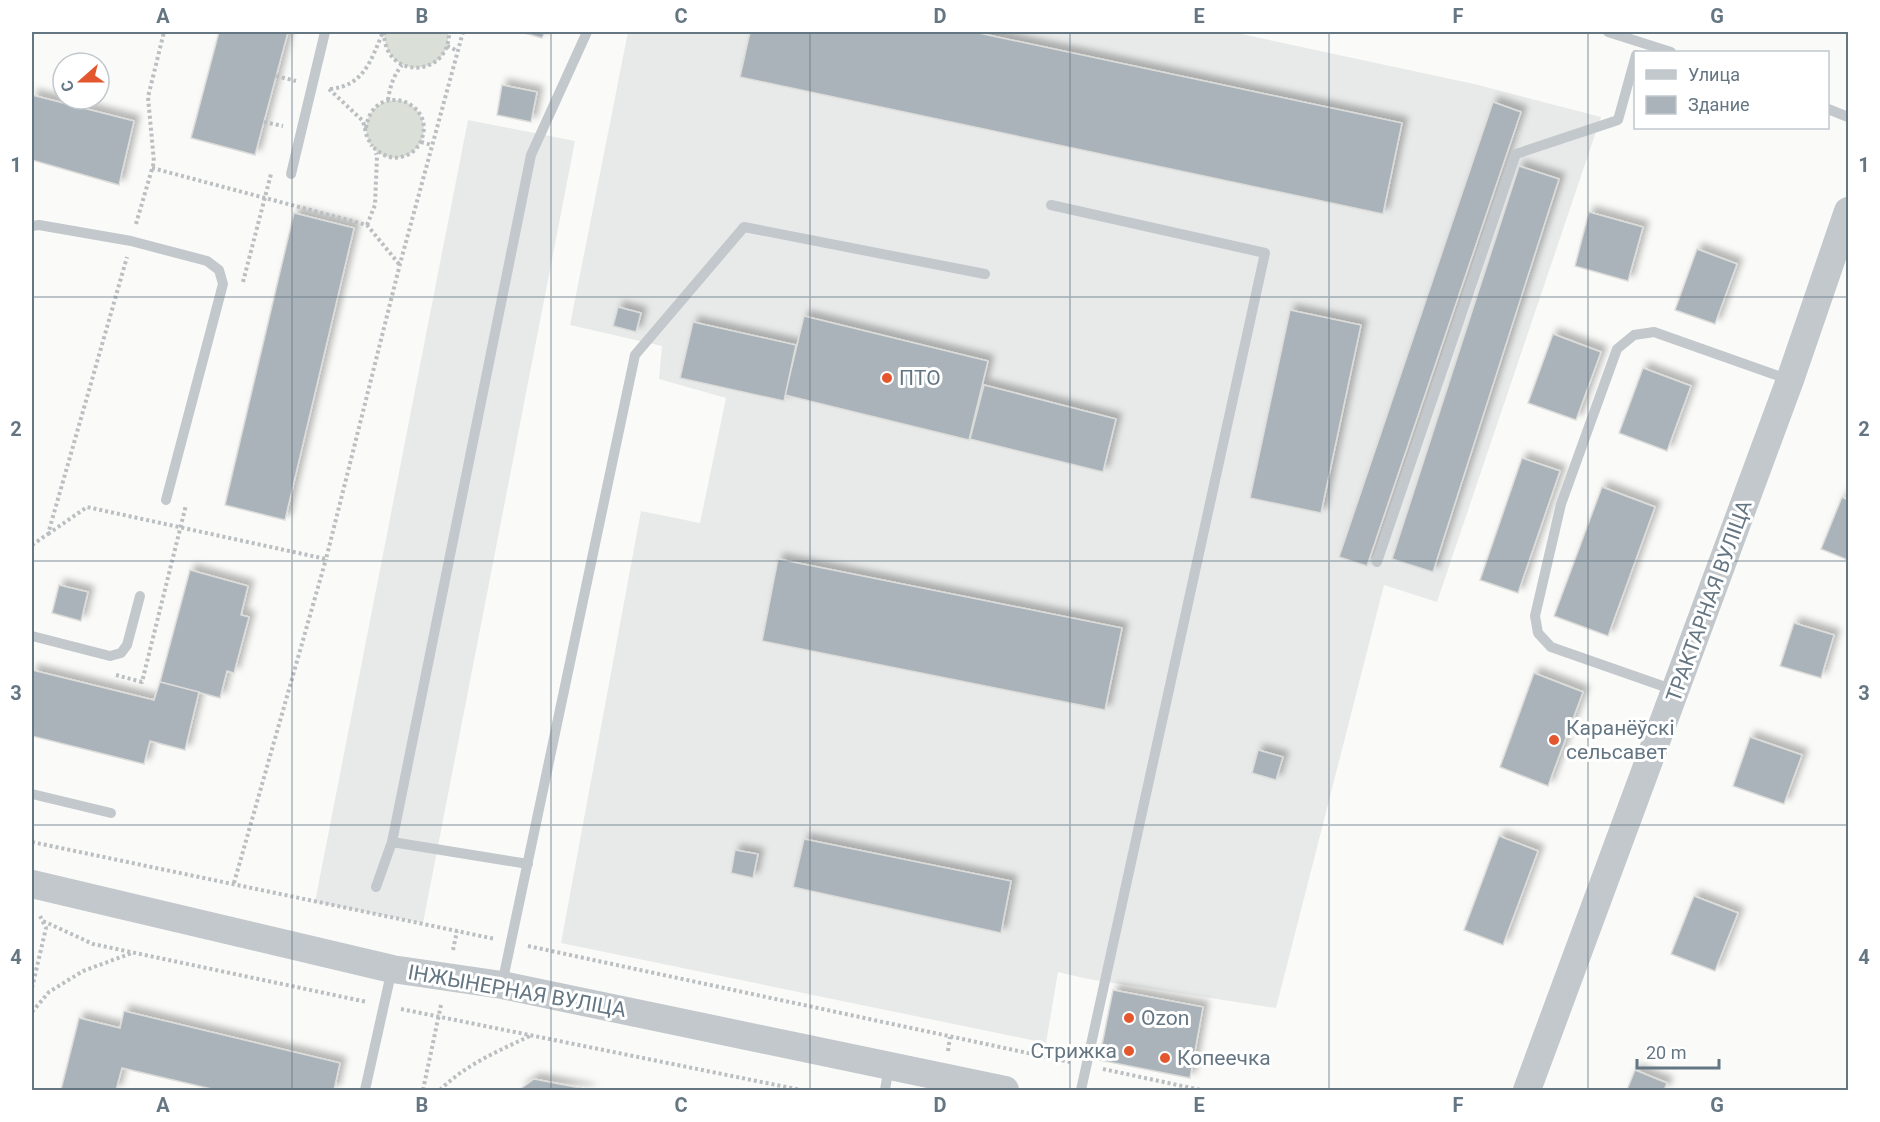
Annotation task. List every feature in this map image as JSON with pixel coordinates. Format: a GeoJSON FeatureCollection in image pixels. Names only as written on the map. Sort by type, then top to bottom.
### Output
{"type":"FeatureCollection","features":[{"type":"Feature","properties":{"kind":"street","name":"ТРАКТАРНАЯ ВУЛІЦА"},"geometry":{"type":"LineString","coordinates":[[1527,1090],[1790,380],[1848,211]]}},
{"type":"Feature","properties":{"kind":"street","name":"ІНЖЫНЕРНАЯ ВУЛІЦА"},"geometry":{"type":"LineString","coordinates":[[32,884],[392,969],[502,985],[887,1078],[1005,1090]]}},
{"type":"Feature","properties":{"kind":"lane"},"geometry":{"type":"LineString","coordinates":[[291,174],[325,32]]}},
{"type":"Feature","properties":{"kind":"lane"},"geometry":{"type":"LineString","coordinates":[[376,887],[392,842],[531,155],[587,32]]}},
{"type":"Feature","properties":{"kind":"lane"},"geometry":{"type":"LineString","coordinates":[[1608,32],[1668,51]]}},
{"type":"Feature","properties":{"kind":"lane"},"geometry":{"type":"LineString","coordinates":[[1637,51],[1639,41]]}},
{"type":"Feature","properties":{"kind":"lane"},"geometry":{"type":"LineString","coordinates":[[1377,562],[1516,154],[1618,120],[1634,61]]}},
{"type":"Feature","properties":{"kind":"lane"},"geometry":{"type":"LineString","coordinates":[[1829,110],[1848,117]]}},
{"type":"Feature","properties":{"kind":"lane"},"geometry":{"type":"LineString","coordinates":[[1051,205],[1265,253],[1081,1090]]}},
{"type":"Feature","properties":{"kind":"lane"},"geometry":{"type":"LineString","coordinates":[[32,226],[39,225],[131,241],[207,261],[219,270],[223,284],[166,500]]}},
{"type":"Feature","properties":{"kind":"lane"},"geometry":{"type":"LineString","coordinates":[[502,985],[635,354],[744,226],[985,274]]}},
{"type":"Feature","properties":{"kind":"lane"},"geometry":{"type":"LineString","coordinates":[[1676,690],[1551,647],[1538,633],[1535,616],[1561,504],[1617,349],[1634,335],[1654,332],[1790,380]]}},
{"type":"Feature","properties":{"kind":"lane"},"geometry":{"type":"LineString","coordinates":[[32,636],[110,656],[121,653],[127,645],[140,596]]}},
{"type":"Feature","properties":{"kind":"lane"},"geometry":{"type":"LineString","coordinates":[[32,794],[111,813]]}},
{"type":"Feature","properties":{"kind":"lane"},"geometry":{"type":"LineString","coordinates":[[392,842],[528,864]]}},
{"type":"Feature","properties":{"kind":"lane"},"geometry":{"type":"LineString","coordinates":[[365,1090],[392,969]]}},
{"type":"Feature","properties":{"kind":"path"},"geometry":{"type":"LineString","coordinates":[[48,534],[154,162],[148,98],[164,32]]}},
{"type":"Feature","properties":{"kind":"path"},"geometry":{"type":"LineString","coordinates":[[276,76],[328,89],[340,88],[355,82],[373,56],[383,32]]}},
{"type":"Feature","properties":{"kind":"path"},"geometry":{"type":"LineString","coordinates":[[383,32],[387,50],[393,59],[412,68],[423,68],[442,56],[447,46],[449,32]]}},
{"type":"Feature","properties":{"kind":"path"},"geometry":{"type":"LineString","coordinates":[[234,883],[326,559],[400,264],[463,32]]}},
{"type":"Feature","properties":{"kind":"path"},"geometry":{"type":"LineString","coordinates":[[447,46],[458,51]]}},
{"type":"Feature","properties":{"kind":"path"},"geometry":{"type":"LineString","coordinates":[[388,100],[391,84],[402,65]]}},
{"type":"Feature","properties":{"kind":"path"},"geometry":{"type":"LineString","coordinates":[[328,89],[363,121],[366,128]]}},
{"type":"Feature","properties":{"kind":"path"},"geometry":{"type":"LineString","coordinates":[[367,225],[375,205],[377,156],[371,145],[367,137],[367,119],[379,104],[388,100],[407,102],[421,116],[424,125],[421,142],[413,151],[394,158],[386,156],[371,145]]}},
{"type":"Feature","properties":{"kind":"path"},"geometry":{"type":"LineString","coordinates":[[264,122],[284,126]]}},
{"type":"Feature","properties":{"kind":"path"},"geometry":{"type":"LineString","coordinates":[[421,142],[432,145]]}},
{"type":"Feature","properties":{"kind":"path"},"geometry":{"type":"LineString","coordinates":[[152,168],[367,225],[400,264]]}},
{"type":"Feature","properties":{"kind":"path"},"geometry":{"type":"LineString","coordinates":[[32,545],[87,507],[326,559]]}},
{"type":"Feature","properties":{"kind":"path"},"geometry":{"type":"LineString","coordinates":[[32,842],[234,883],[1201,1090]]}},
{"type":"Feature","properties":{"kind":"path"},"geometry":{"type":"LineString","coordinates":[[32,988],[46,928],[39,913]]}},
{"type":"Feature","properties":{"kind":"path"},"geometry":{"type":"LineString","coordinates":[[43,921],[93,944],[384,1006],[801,1090]]}},
{"type":"Feature","properties":{"kind":"path"},"geometry":{"type":"LineString","coordinates":[[423,1090],[457,931]]}},
{"type":"Feature","properties":{"kind":"path"},"geometry":{"type":"LineString","coordinates":[[32,1012],[48,992],[83,971],[134,952]]}},
{"type":"Feature","properties":{"kind":"path"},"geometry":{"type":"LineString","coordinates":[[440,1090],[453,1078],[493,1053],[531,1035]]}},
{"type":"Feature","properties":{"kind":"shaded area"},"geometry":{"type":"Polygon","coordinates":[[[384,32],[448,32],[447,47],[440,58],[430,65],[418,68],[406,66],[395,59],[387,48],[384,32]]]}},
{"type":"Feature","properties":{"kind":"shaded area"},"geometry":{"type":"Polygon","coordinates":[[[628,32],[1232,32],[1474,84],[1601,117],[1437,602],[1384,585],[1276,1008],[1088,979],[1058,972],[1046,1043],[561,943],[641,511],[700,523],[726,398],[659,379],[662,346],[570,325],[628,32]]]}},
{"type":"Feature","properties":{"kind":"shaded area"},"geometry":{"type":"Polygon","coordinates":[[[395,100],[406,102],[419,113],[424,129],[422,140],[411,153],[395,158],[384,156],[371,145],[366,129],[368,118],[379,105],[395,100]]]}},
{"type":"Feature","properties":{"kind":"shaded area"},"geometry":{"type":"Polygon","coordinates":[[[468,120],[575,141],[423,923],[315,902],[468,120]]]}},
{"type":"Feature","properties":{"kind":"building"},"geometry":{"type":"Polygon","coordinates":[[[219,32],[288,32],[255,155],[191,138],[219,32]]]}},
{"type":"Feature","properties":{"kind":"building"},"geometry":{"type":"Polygon","coordinates":[[[521,32],[545,32],[542,38],[521,32]]]}},
{"type":"Feature","properties":{"kind":"building"},"geometry":{"type":"Polygon","coordinates":[[[750,32],[974,32],[1402,123],[1383,214],[740,77],[750,32]]]}},
{"type":"Feature","properties":{"kind":"building"},"geometry":{"type":"Polygon","coordinates":[[[502,85],[537,92],[531,122],[497,115],[502,85]]]}},
{"type":"Feature","properties":{"kind":"building"},"geometry":{"type":"Polygon","coordinates":[[[32,95],[51,100],[51,111],[95,111],[134,121],[119,185],[32,160],[32,95]]]}},
{"type":"Feature","properties":{"kind":"building"},"geometry":{"type":"Polygon","coordinates":[[[1493,102],[1521,112],[1367,566],[1339,557],[1493,102]]]}},
{"type":"Feature","properties":{"kind":"building"},"geometry":{"type":"Polygon","coordinates":[[[1519,166],[1559,179],[1433,572],[1392,559],[1519,166]]]}},
{"type":"Feature","properties":{"kind":"building"},"geometry":{"type":"Polygon","coordinates":[[[1589,212],[1643,227],[1628,281],[1575,266],[1589,212]]]}},
{"type":"Feature","properties":{"kind":"building"},"geometry":{"type":"Polygon","coordinates":[[[294,213],[354,228],[285,520],[225,505],[294,213]]]}},
{"type":"Feature","properties":{"kind":"building"},"geometry":{"type":"Polygon","coordinates":[[[1697,249],[1737,264],[1715,324],[1675,310],[1697,249]]]}},
{"type":"Feature","properties":{"kind":"building"},"geometry":{"type":"Polygon","coordinates":[[[618,307],[641,313],[636,332],[613,326],[618,307]]]}},
{"type":"Feature","properties":{"kind":"building"},"geometry":{"type":"Polygon","coordinates":[[[1290,310],[1361,325],[1321,513],[1250,498],[1290,310]]]}},
{"type":"Feature","properties":{"kind":"building","name":"ПТО"},"geometry":{"type":"Polygon","coordinates":[[[804,316],[988,361],[969,440],[785,395],[804,316]]]}},
{"type":"Feature","properties":{"kind":"building"},"geometry":{"type":"Polygon","coordinates":[[[693,322],[796,345],[784,401],[680,378],[693,322]]]}},
{"type":"Feature","properties":{"kind":"building"},"geometry":{"type":"Polygon","coordinates":[[[1553,334],[1601,352],[1576,420],[1528,403],[1553,334]]]}},
{"type":"Feature","properties":{"kind":"building"},"geometry":{"type":"Polygon","coordinates":[[[1643,368],[1691,386],[1667,451],[1619,433],[1643,368]]]}},
{"type":"Feature","properties":{"kind":"building"},"geometry":{"type":"Polygon","coordinates":[[[984,385],[1116,419],[1103,472],[970,439],[984,385]]]}},
{"type":"Feature","properties":{"kind":"building"},"geometry":{"type":"Polygon","coordinates":[[[1522,458],[1560,471],[1518,593],[1480,580],[1522,458]]]}},
{"type":"Feature","properties":{"kind":"building"},"geometry":{"type":"Polygon","coordinates":[[[1602,487],[1655,507],[1608,636],[1554,616],[1602,487]]]}},
{"type":"Feature","properties":{"kind":"building"},"geometry":{"type":"Polygon","coordinates":[[[1842,497],[1848,500],[1848,560],[1821,549],[1842,497]]]}},
{"type":"Feature","properties":{"kind":"building"},"geometry":{"type":"Polygon","coordinates":[[[778,559],[1122,628],[1105,710],[762,641],[778,559]]]}},
{"type":"Feature","properties":{"kind":"building"},"geometry":{"type":"Polygon","coordinates":[[[190,570],[248,586],[241,615],[249,617],[234,673],[227,671],[220,698],[160,682],[190,570]]]}},
{"type":"Feature","properties":{"kind":"building"},"geometry":{"type":"Polygon","coordinates":[[[59,585],[88,592],[81,621],[52,613],[59,585]]]}},
{"type":"Feature","properties":{"kind":"building"},"geometry":{"type":"Polygon","coordinates":[[[1794,623],[1834,635],[1821,678],[1780,666],[1794,623]]]}},
{"type":"Feature","properties":{"kind":"building"},"geometry":{"type":"Polygon","coordinates":[[[32,670],[154,700],[160,682],[199,692],[185,750],[150,741],[144,764],[32,736],[32,670]]]}},
{"type":"Feature","properties":{"kind":"building"},"geometry":{"type":"Polygon","coordinates":[[[1534,673],[1583,692],[1548,786],[1500,767],[1534,673]]]}},
{"type":"Feature","properties":{"kind":"building"},"geometry":{"type":"Polygon","coordinates":[[[1750,737],[1802,755],[1784,804],[1733,786],[1750,737]]]}},
{"type":"Feature","properties":{"kind":"building"},"geometry":{"type":"Polygon","coordinates":[[[1258,750],[1283,757],[1276,780],[1252,773],[1258,750]]]}},
{"type":"Feature","properties":{"kind":"building"},"geometry":{"type":"Polygon","coordinates":[[[1499,836],[1538,851],[1503,945],[1464,930],[1499,836]]]}},
{"type":"Feature","properties":{"kind":"building"},"geometry":{"type":"Polygon","coordinates":[[[804,839],[1011,881],[1001,933],[793,887],[804,839]]]}},
{"type":"Feature","properties":{"kind":"building"},"geometry":{"type":"Polygon","coordinates":[[[735,850],[758,854],[753,878],[731,873],[735,850]]]}},
{"type":"Feature","properties":{"kind":"building"},"geometry":{"type":"Polygon","coordinates":[[[1694,896],[1738,913],[1715,971],[1671,954],[1694,896]]]}},
{"type":"Feature","properties":{"kind":"building"},"geometry":{"type":"Polygon","coordinates":[[[1113,990],[1203,1007],[1190,1078],[1099,1060],[1113,990]]]}},
{"type":"Feature","properties":{"kind":"building"},"geometry":{"type":"Polygon","coordinates":[[[124,1011],[340,1063],[334,1090],[216,1090],[122,1068],[116,1090],[61,1090],[79,1018],[120,1028],[124,1011]]]}},
{"type":"Feature","properties":{"kind":"building"},"geometry":{"type":"Polygon","coordinates":[[[1635,1070],[1667,1083],[1664,1090],[1627,1090],[1635,1070]]]}},
{"type":"Feature","properties":{"kind":"building"},"geometry":{"type":"Polygon","coordinates":[[[534,1079],[590,1090],[519,1090],[534,1079]]]}},
{"type":"Feature","properties":{"kind":"place","name":"ПТО"},"geometry":{"type":"Point","coordinates":[887,378]}},
{"type":"Feature","properties":{"kind":"place","name":"Каранёўскі сельсавет"},"geometry":{"type":"Point","coordinates":[1554,740]}},
{"type":"Feature","properties":{"kind":"place","name":"Ozon"},"geometry":{"type":"Point","coordinates":[1129,1018]}},
{"type":"Feature","properties":{"kind":"place","name":"Стрижка"},"geometry":{"type":"Point","coordinates":[1129,1051]}},
{"type":"Feature","properties":{"kind":"place","name":"Копеечка"},"geometry":{"type":"Point","coordinates":[1165,1058]}}]}
